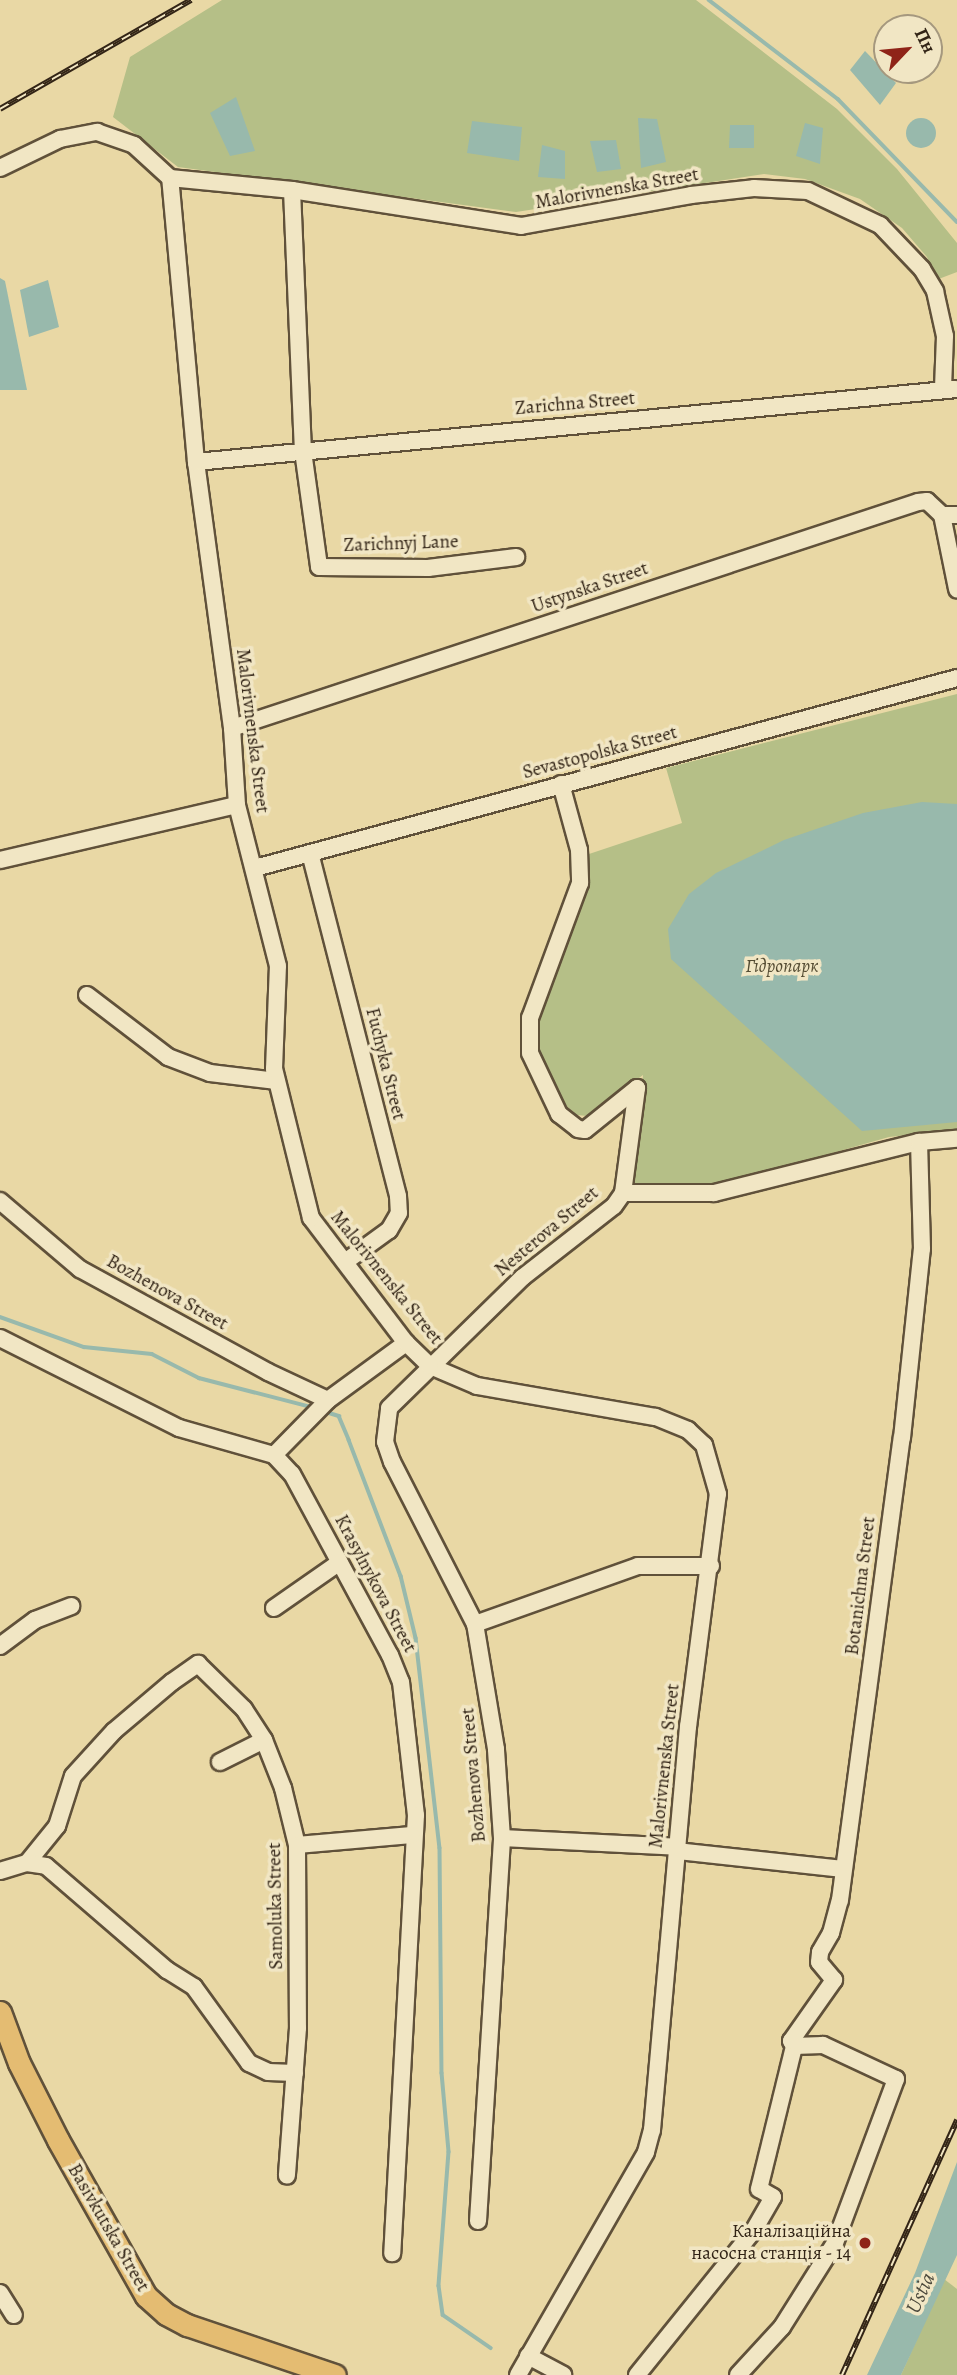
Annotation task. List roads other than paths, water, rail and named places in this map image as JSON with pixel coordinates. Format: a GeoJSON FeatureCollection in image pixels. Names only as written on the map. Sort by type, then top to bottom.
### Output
{"type":"FeatureCollection","features":[{"type":"Feature","properties":{"kind":"main road","name":"Basivkutska Street"},"geometry":{"type":"LineString","coordinates":[[0,2012],[47,2118],[146,2296],[166,2314],[187,2325],[335,2375]]}},
{"type":"Feature","properties":{"kind":"street"},"geometry":{"type":"LineString","coordinates":[[0,168],[60,139],[97,132],[134,145],[170,178]]}},
{"type":"Feature","properties":{"kind":"street","name":"Malorivnenska Street"},"geometry":{"type":"LineString","coordinates":[[518,2375],[646,2152],[661,2063],[677,1849],[718,1494],[705,1445],[688,1430],[643,1414],[477,1386],[430,1366],[406,1343],[311,1218],[277,1081],[278,966],[237,805],[232,728],[196,463],[170,178],[292,190],[521,226],[691,195],[754,188],[808,191],[880,225],[922,269],[935,291],[945,336],[950,389]]}},
{"type":"Feature","properties":{"kind":"street"},"geometry":{"type":"LineString","coordinates":[[292,190],[303,451]]}},
{"type":"Feature","properties":{"kind":"street","name":"Zarichna Street"},"geometry":{"type":"LineString","coordinates":[[196,463],[950,389]]}},
{"type":"Feature","properties":{"kind":"street","name":"Zarichnyj Lane"},"geometry":{"type":"LineString","coordinates":[[303,451],[319,568],[428,568],[516,557]]}},
{"type":"Feature","properties":{"kind":"street","name":"Ustynska Street"},"geometry":{"type":"LineString","coordinates":[[232,728],[918,502],[927,501],[950,515]]}},
{"type":"Feature","properties":{"kind":"street"},"geometry":{"type":"LineString","coordinates":[[950,515],[957,589]]}},
{"type":"Feature","properties":{"kind":"street","name":"Sevastopolska Street"},"geometry":{"type":"LineString","coordinates":[[255,868],[957,678]]}},
{"type":"Feature","properties":{"kind":"street"},"geometry":{"type":"LineString","coordinates":[[561,784],[579,850],[580,884],[533,1009],[529,1039],[534,1069],[546,1093],[559,1114],[578,1129],[585,1130],[637,1088],[623,1193]]}},
{"type":"Feature","properties":{"kind":"street"},"geometry":{"type":"LineString","coordinates":[[0,860],[237,805]]}},
{"type":"Feature","properties":{"kind":"street","name":"Fuchyka Street"},"geometry":{"type":"LineString","coordinates":[[310,853],[398,1196],[394,1224],[345,1262]]}},
{"type":"Feature","properties":{"kind":"street"},"geometry":{"type":"LineString","coordinates":[[87,995],[168,1057],[210,1073],[277,1081]]}},
{"type":"Feature","properties":{"kind":"street"},"geometry":{"type":"LineString","coordinates":[[919,1142],[957,1139]]}},
{"type":"Feature","properties":{"kind":"street","name":"Nesterova Street"},"geometry":{"type":"LineString","coordinates":[[430,1366],[523,1277],[614,1206],[623,1193],[714,1193],[919,1142]]}},
{"type":"Feature","properties":{"kind":"street","name":"Botanichna Street"},"geometry":{"type":"LineString","coordinates":[[637,2375],[754,2230],[772,2197],[759,2189],[794,2046],[794,2034],[834,1980],[819,1962],[836,1913],[880,1618],[915,1321],[923,1209],[919,1142]]}},
{"type":"Feature","properties":{"kind":"street","name":"Bozhenova Street"},"geometry":{"type":"LineString","coordinates":[[0,1201],[80,1269],[268,1372],[328,1399]]}},
{"type":"Feature","properties":{"kind":"street"},"geometry":{"type":"LineString","coordinates":[[0,1338],[179,1428],[274,1455],[328,1399],[406,1343]]}},
{"type":"Feature","properties":{"kind":"street","name":"Bozhenova Street"},"geometry":{"type":"LineString","coordinates":[[430,1366],[389,1408],[385,1441],[411,1503],[475,1624],[496,1749],[502,1838],[478,2221]]}},
{"type":"Feature","properties":{"kind":"street","name":"Krasylnykova Street"},"geometry":{"type":"LineString","coordinates":[[274,1455],[292,1474],[401,1682],[414,1776],[392,2253]]}},
{"type":"Feature","properties":{"kind":"street"},"geometry":{"type":"LineString","coordinates":[[274,1608],[340,1562]]}},
{"type":"Feature","properties":{"kind":"street"},"geometry":{"type":"LineString","coordinates":[[475,1624],[638,1566],[710,1566]]}},
{"type":"Feature","properties":{"kind":"street"},"geometry":{"type":"LineString","coordinates":[[0,1646],[47,1614],[71,1606]]}},
{"type":"Feature","properties":{"kind":"street","name":"Samoluka Street"},"geometry":{"type":"LineString","coordinates":[[27,1863],[57,1826],[73,1776],[90,1756],[140,1708],[198,1664],[244,1709],[264,1740],[283,1788],[297,1845],[295,2073],[287,2176]]}},
{"type":"Feature","properties":{"kind":"street"},"geometry":{"type":"LineString","coordinates":[[220,1762],[264,1740]]}},
{"type":"Feature","properties":{"kind":"street"},"geometry":{"type":"LineString","coordinates":[[297,1845],[412,1835]]}},
{"type":"Feature","properties":{"kind":"street"},"geometry":{"type":"LineString","coordinates":[[502,1838],[677,1849],[842,1869]]}},
{"type":"Feature","properties":{"kind":"street"},"geometry":{"type":"LineString","coordinates":[[0,1871],[27,1863],[46,1866],[167,1970],[194,1987],[231,2043],[256,2069],[295,2073]]}},
{"type":"Feature","properties":{"kind":"street"},"geometry":{"type":"LineString","coordinates":[[738,2375],[782,2327],[835,2243],[896,2079],[823,2045],[794,2046]]}},
{"type":"Feature","properties":{"kind":"street"},"geometry":{"type":"LineString","coordinates":[[0,2293],[14,2315]]}},
{"type":"Feature","properties":{"kind":"street"},"geometry":{"type":"LineString","coordinates":[[528,2356],[563,2375]]}},
{"type":"Feature","properties":{"kind":"water"},"geometry":{"type":"Polygon","coordinates":[[[865,51],[873,59],[873,84],[895,84],[880,105],[850,70],[865,51]]]}},
{"type":"Feature","properties":{"kind":"water"},"geometry":{"type":"Polygon","coordinates":[[[236,97],[255,151],[230,156],[210,113],[236,97]]]}},
{"type":"Feature","properties":{"kind":"water"},"geometry":{"type":"Polygon","coordinates":[[[638,118],[657,119],[666,162],[641,168],[638,118]]]}},
{"type":"Feature","properties":{"kind":"water"},"geometry":{"type":"Polygon","coordinates":[[[921,118],[927,119],[935,127],[935,139],[927,147],[921,148],[915,147],[907,139],[906,133],[907,127],[915,119],[921,118]]]}},
{"type":"Feature","properties":{"kind":"water"},"geometry":{"type":"Polygon","coordinates":[[[472,121],[522,127],[519,161],[467,153],[472,121]]]}},
{"type":"Feature","properties":{"kind":"water"},"geometry":{"type":"Polygon","coordinates":[[[805,123],[823,128],[820,164],[796,156],[805,123]]]}},
{"type":"Feature","properties":{"kind":"water"},"geometry":{"type":"Polygon","coordinates":[[[730,125],[754,125],[754,148],[729,148],[730,125]]]}},
{"type":"Feature","properties":{"kind":"water"},"geometry":{"type":"Polygon","coordinates":[[[616,140],[621,169],[597,172],[590,141],[616,140]]]}},
{"type":"Feature","properties":{"kind":"water"},"geometry":{"type":"Polygon","coordinates":[[[542,145],[565,151],[565,179],[538,177],[542,145]]]}},
{"type":"Feature","properties":{"kind":"water"},"geometry":{"type":"Polygon","coordinates":[[[0,278],[5,281],[27,390],[0,390],[0,278]]]}},
{"type":"Feature","properties":{"kind":"water"},"geometry":{"type":"Polygon","coordinates":[[[48,280],[59,327],[29,337],[20,290],[48,280]]]}},
{"type":"Feature","properties":{"kind":"water"},"geometry":{"type":"Polygon","coordinates":[[[922,802],[957,804],[957,1122],[862,1131],[671,959],[668,929],[689,894],[716,873],[784,840],[863,813],[922,802]]]}},
{"type":"Feature","properties":{"kind":"water","name":"Ustia"},"geometry":{"type":"Polygon","coordinates":[[[957,2162],[957,2255],[901,2375],[867,2375],[915,2273],[957,2162]]]}},
{"type":"Feature","properties":{"kind":"waterway"},"geometry":{"type":"LineString","coordinates":[[709,0],[838,99],[957,222]]}},
{"type":"Feature","properties":{"kind":"waterway"},"geometry":{"type":"LineString","coordinates":[[0,1317],[84,1347],[152,1354],[199,1378],[307,1406]]}},
{"type":"Feature","properties":{"kind":"waterway"},"geometry":{"type":"LineString","coordinates":[[326,1412],[339,1416],[349,1440],[401,1576],[416,1638],[440,1848],[442,2073],[449,2152],[439,2286],[443,2315],[491,2348]]}},
{"type":"Feature","properties":{"kind":"railway"},"geometry":{"type":"LineString","coordinates":[[0,109],[191,0]]}},
{"type":"Feature","properties":{"kind":"railway"},"geometry":{"type":"LineString","coordinates":[[842,2375],[957,2120]]}},
{"type":"Feature","properties":{"kind":"place","name":"Каналізаційна насосна станція - 14"},"geometry":{"type":"Point","coordinates":[865,2243]}},
{"type":"Feature","properties":{"kind":"park label","name":"Гідропарк"},"geometry":{"type":"Point","coordinates":[782,967]}}]}
